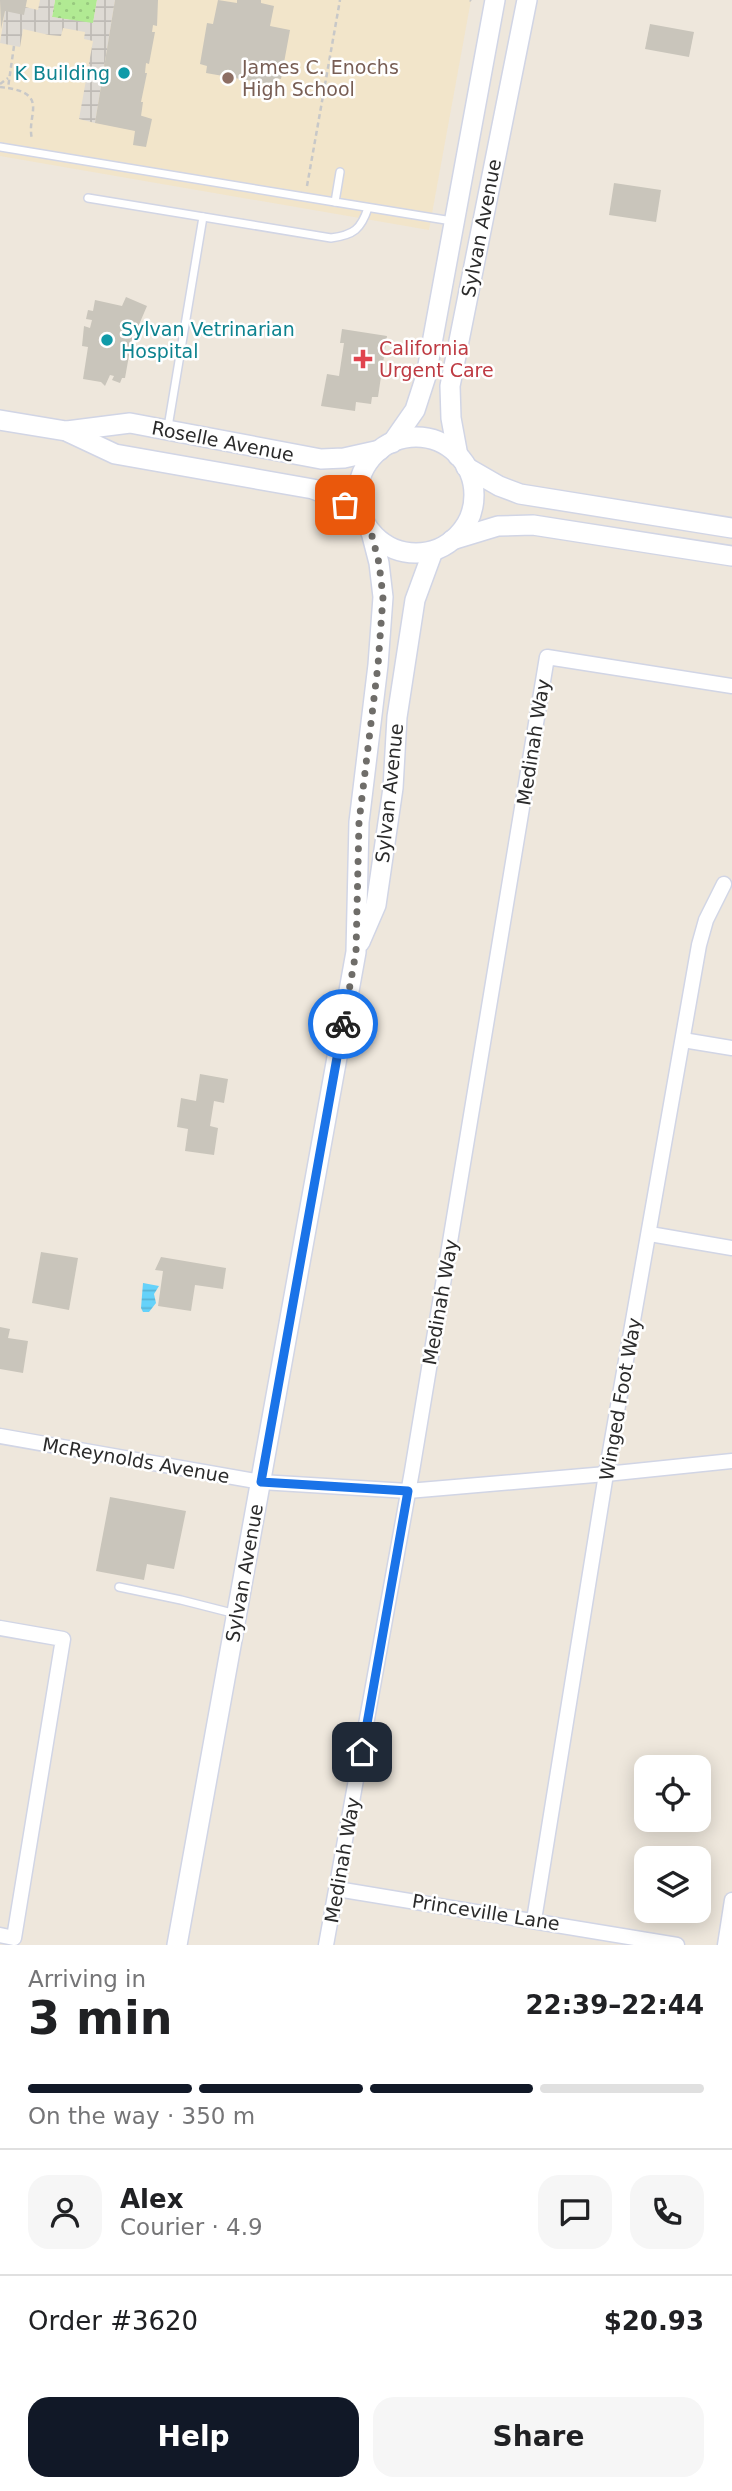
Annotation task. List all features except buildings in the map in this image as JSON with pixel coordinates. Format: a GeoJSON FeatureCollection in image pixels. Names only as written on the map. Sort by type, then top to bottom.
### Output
{"type":"FeatureCollection","features":[{"type":"Feature","properties":{"kind":"main road","name":"Sylvan Avenue"},"geometry":{"type":"LineString","coordinates":[[386,447],[415,410],[423,389],[495,0]]}},
{"type":"Feature","properties":{"kind":"main road","name":"Sylvan Avenue"},"geometry":{"type":"LineString","coordinates":[[462,462],[450,410],[450,386],[527,0]]}},
{"type":"Feature","properties":{"kind":"main road","name":"Roselle Avenue"},"geometry":{"type":"LineString","coordinates":[[0,420],[66,431],[115,454],[313,489],[334,497],[367,526]]}},
{"type":"Feature","properties":{"kind":"main road","name":"Roselle Avenue"},"geometry":{"type":"LineString","coordinates":[[66,431],[130,423],[321,458],[344,458],[386,447]]}},
{"type":"Feature","properties":{"kind":"main road"},"geometry":{"type":"LineString","coordinates":[[732,528],[520,494],[499,486],[462,462],[441,444],[426,438],[411,438],[386,447],[367,464],[360,481],[358,499],[367,526],[381,541],[396,550],[417,554],[433,551],[452,540],[498,526],[533,525],[732,556]]}},
{"type":"Feature","properties":{"kind":"main road"},"geometry":{"type":"LineString","coordinates":[[452,540],[465,525],[472,508],[473,490],[462,462]]}},
{"type":"Feature","properties":{"kind":"main road","name":"Sylvan Avenue"},"geometry":{"type":"LineString","coordinates":[[177,1945],[356,952],[359,822],[378,665],[383,597],[379,563],[367,526]]}},
{"type":"Feature","properties":{"kind":"main road","name":"Sylvan Avenue"},"geometry":{"type":"LineString","coordinates":[[356,952],[376,905],[393,789],[397,717],[414,608],[433,551]]}},
{"type":"Feature","properties":{"kind":"street","name":"Medinah Way"},"geometry":{"type":"LineString","coordinates":[[326,1945],[408,1491],[547,657],[732,685]]}},
{"type":"Feature","properties":{"kind":"street","name":"Winged Foot Way"},"geometry":{"type":"LineString","coordinates":[[534,1920],[606,1474],[699,945],[706,920],[724,884]]}},
{"type":"Feature","properties":{"kind":"street"},"geometry":{"type":"LineString","coordinates":[[683,1040],[732,1048]]}},
{"type":"Feature","properties":{"kind":"street"},"geometry":{"type":"LineString","coordinates":[[650,1234],[732,1248]]}},
{"type":"Feature","properties":{"kind":"street","name":"McReynolds Avenue"},"geometry":{"type":"LineString","coordinates":[[0,1436],[261,1482],[408,1491],[732,1461]]}},
{"type":"Feature","properties":{"kind":"street"},"geometry":{"type":"LineString","coordinates":[[0,1628],[63,1639],[9,1939]]}},
{"type":"Feature","properties":{"kind":"street","name":"Princeville Lane"},"geometry":{"type":"LineString","coordinates":[[337,1888],[677,1945]]}},
{"type":"Feature","properties":{"kind":"street"},"geometry":{"type":"LineString","coordinates":[[725,1945],[732,1900]]}},
{"type":"Feature","properties":{"kind":"lane"},"geometry":{"type":"LineString","coordinates":[[0,147],[456,222]]}},
{"type":"Feature","properties":{"kind":"lane"},"geometry":{"type":"LineString","coordinates":[[335,202],[340,172]]}},
{"type":"Feature","properties":{"kind":"lane"},"geometry":{"type":"LineString","coordinates":[[88,198],[331,238],[343,237],[356,230],[368,208]]}},
{"type":"Feature","properties":{"kind":"lane"},"geometry":{"type":"LineString","coordinates":[[167,430],[203,217]]}},
{"type":"Feature","properties":{"kind":"lane"},"geometry":{"type":"LineString","coordinates":[[119,1587],[237,1614]]}},
{"type":"Feature","properties":{"kind":"path"},"geometry":{"type":"LineString","coordinates":[[307,187],[340,0]]}},
{"type":"Feature","properties":{"kind":"path"},"geometry":{"type":"LineString","coordinates":[[8,88],[14,46]]}},
{"type":"Feature","properties":{"kind":"path"},"geometry":{"type":"LineString","coordinates":[[0,85],[10,77]]}},
{"type":"Feature","properties":{"kind":"path"},"geometry":{"type":"LineString","coordinates":[[0,85],[20,90],[32,101],[33,140]]}},
{"type":"Feature","properties":{"kind":"shaded area","name":"James C. Enochs High School"},"geometry":{"type":"Polygon","coordinates":[[[0,0],[471,0],[429,230],[0,156],[0,0]]]}},
{"type":"Feature","properties":{"kind":"shaded area"},"geometry":{"type":"Polygon","coordinates":[[[40,0],[55,0],[52,17],[93,23],[97,0],[115,0],[95,123],[79,119],[93,41],[84,39],[85,32],[63,28],[61,36],[23,29],[20,47],[0,43],[5,11],[25,7],[38,10],[40,0]]]}},
{"type":"Feature","properties":{"kind":"green space"},"geometry":{"type":"Polygon","coordinates":[[[55,0],[97,0],[93,24],[52,17],[55,0]]]}},
{"type":"Feature","properties":{"kind":"water"},"geometry":{"type":"Polygon","coordinates":[[[143,1283],[159,1286],[154,1294],[156,1303],[149,1312],[143,1312],[141,1308],[143,1283]]]}},
{"type":"Feature","properties":{"kind":"way so far"},"geometry":{"type":"LineString","coordinates":[[343,1024],[356,952],[359,822],[378,665],[383,597],[383,584],[371,532],[363,519],[345,505]]}},
{"type":"Feature","properties":{"kind":"place","name":"K Building"},"geometry":{"type":"Point","coordinates":[124,73]}},
{"type":"Feature","properties":{"kind":"place","name":"James C. Enochs High School"},"geometry":{"type":"Point","coordinates":[228,78]}},
{"type":"Feature","properties":{"kind":"place","name":"Sylvan Vetrinarian Hospital"},"geometry":{"type":"Point","coordinates":[107,340]}},
{"type":"Feature","properties":{"kind":"place","name":"California Urgent Care"},"geometry":{"type":"Point","coordinates":[363,359]}},
{"type":"Feature","properties":{"kind":"route"},"geometry":{"type":"LineString","coordinates":[[343,1024],[261,1482],[408,1491],[362,1752]]}}]}
